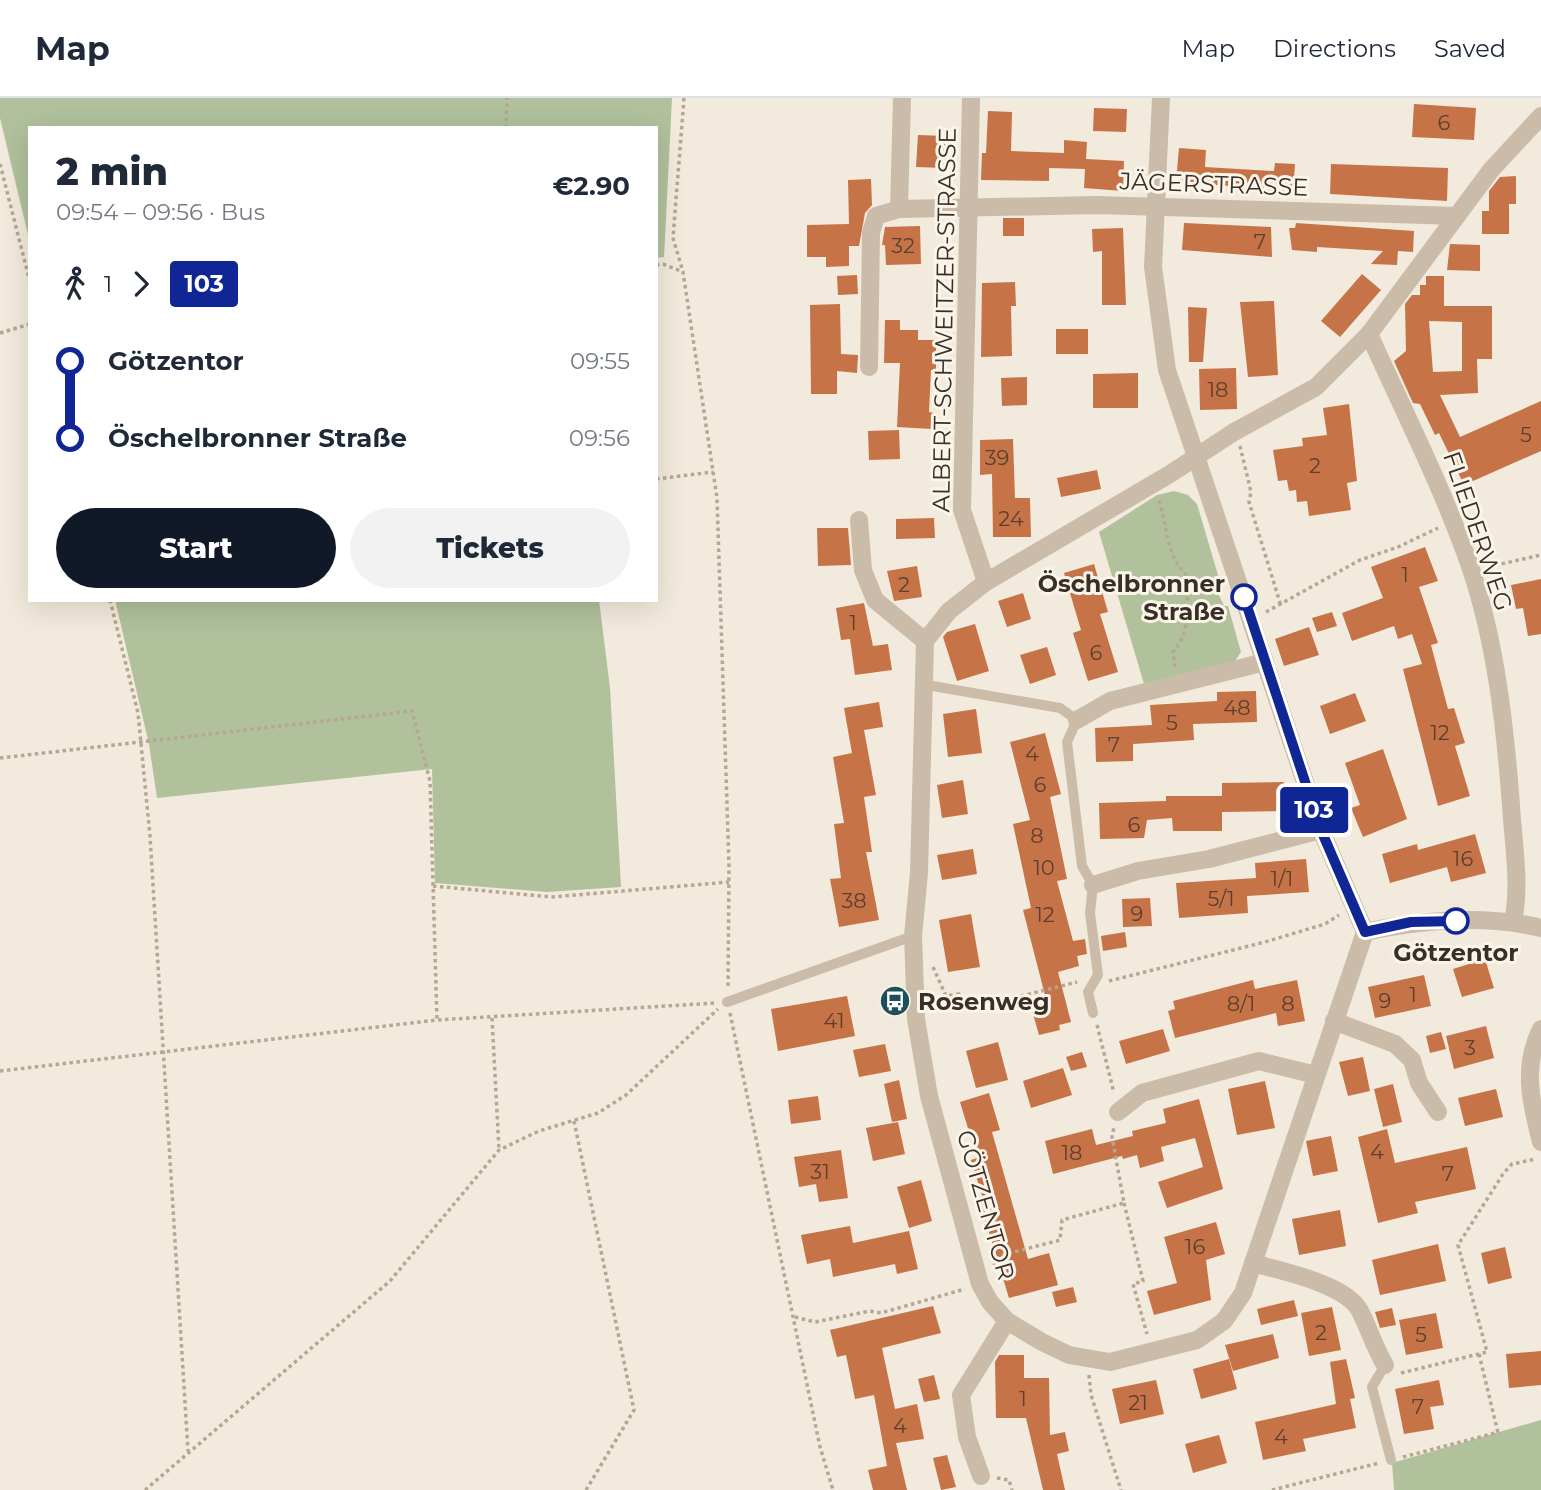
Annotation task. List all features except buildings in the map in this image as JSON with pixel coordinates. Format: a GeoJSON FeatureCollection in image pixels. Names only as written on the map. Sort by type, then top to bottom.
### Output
{"type":"FeatureCollection","features":[{"type":"Feature","properties":{"kind":"street"},"geometry":{"type":"LineString","coordinates":[[869,367],[871,233],[876,216],[899,209],[902,98]]}},
{"type":"Feature","properties":{"kind":"street","name":"ALBERT-SCHWEITZER-STRASSE"},"geometry":{"type":"LineString","coordinates":[[971,98],[962,510],[986,582]]}},
{"type":"Feature","properties":{"kind":"street"},"geometry":{"type":"LineString","coordinates":[[1161,98],[1153,267],[1167,370],[1321,830],[1353,906],[1365,932],[1411,922],[1513,921],[1541,928]]}},
{"type":"Feature","properties":{"kind":"street"},"geometry":{"type":"LineString","coordinates":[[913,936],[919,873],[921,684],[925,641],[948,611],[986,582],[1234,432],[1317,387],[1369,334],[1491,170],[1541,116]]}},
{"type":"Feature","properties":{"kind":"street","name":"JÄGERSTRASSE"},"geometry":{"type":"LineString","coordinates":[[899,209],[969,205],[1097,205],[1457,216]]}},
{"type":"Feature","properties":{"kind":"street","name":"FLIEDERWEG"},"geometry":{"type":"LineString","coordinates":[[1369,334],[1423,445],[1471,571],[1492,653],[1503,719],[1518,899],[1513,921]]}},
{"type":"Feature","properties":{"kind":"street"},"geometry":{"type":"LineString","coordinates":[[859,520],[863,570],[875,600],[925,641]]}},
{"type":"Feature","properties":{"kind":"street"},"geometry":{"type":"LineString","coordinates":[[1077,720],[1110,701],[1265,662]]}},
{"type":"Feature","properties":{"kind":"street"},"geometry":{"type":"LineString","coordinates":[[1093,885],[1138,871],[1209,859],[1321,830]]}},
{"type":"Feature","properties":{"kind":"street","name":"GÖTZENTOR"},"geometry":{"type":"LineString","coordinates":[[913,936],[916,1019],[929,1096],[980,1284],[990,1302],[1007,1321],[1042,1342],[1090,1359],[1110,1362],[1197,1340],[1224,1321],[1242,1293],[1365,932]]}},
{"type":"Feature","properties":{"kind":"street"},"geometry":{"type":"LineString","coordinates":[[1334,1021],[1395,1044],[1412,1060],[1419,1083],[1438,1112]]}},
{"type":"Feature","properties":{"kind":"street"},"geometry":{"type":"LineString","coordinates":[[1541,1029],[1531,1051],[1529,1073],[1531,1101],[1541,1142]]}},
{"type":"Feature","properties":{"kind":"street"},"geometry":{"type":"LineString","coordinates":[[1118,1112],[1142,1093],[1259,1061],[1316,1075]]}},
{"type":"Feature","properties":{"kind":"street"},"geometry":{"type":"LineString","coordinates":[[1253,1263],[1334,1289],[1359,1309],[1367,1334],[1385,1366]]}},
{"type":"Feature","properties":{"kind":"street"},"geometry":{"type":"LineString","coordinates":[[981,1476],[967,1437],[961,1395],[1007,1321]]}},
{"type":"Feature","properties":{"kind":"lane"},"geometry":{"type":"LineString","coordinates":[[921,684],[1060,708],[1077,720],[1067,743],[1082,866],[1093,885],[1090,914],[1097,981],[1088,992],[1093,1013]]}},
{"type":"Feature","properties":{"kind":"lane"},"geometry":{"type":"LineString","coordinates":[[727,1002],[913,936]]}},
{"type":"Feature","properties":{"kind":"lane"},"geometry":{"type":"LineString","coordinates":[[1385,1366],[1372,1387],[1391,1460]]}},
{"type":"Feature","properties":{"kind":"path"},"geometry":{"type":"LineString","coordinates":[[506,126],[507,98]]}},
{"type":"Feature","properties":{"kind":"path"},"geometry":{"type":"LineString","coordinates":[[684,98],[673,238],[682,272],[717,498],[729,882],[727,1002],[820,1447],[833,1490]]}},
{"type":"Feature","properties":{"kind":"path"},"geometry":{"type":"LineString","coordinates":[[0,164],[28,274]]}},
{"type":"Feature","properties":{"kind":"path"},"geometry":{"type":"LineString","coordinates":[[658,265],[663,264],[682,272]]}},
{"type":"Feature","properties":{"kind":"path"},"geometry":{"type":"LineString","coordinates":[[0,334],[28,325]]}},
{"type":"Feature","properties":{"kind":"path"},"geometry":{"type":"LineString","coordinates":[[1234,432],[1251,492],[1249,502],[1281,606]]}},
{"type":"Feature","properties":{"kind":"path"},"geometry":{"type":"LineString","coordinates":[[658,479],[713,472]]}},
{"type":"Feature","properties":{"kind":"path"},"geometry":{"type":"LineString","coordinates":[[1157,495],[1167,525],[1166,542],[1178,568],[1193,580],[1218,590],[1226,588]]}},
{"type":"Feature","properties":{"kind":"path"},"geometry":{"type":"LineString","coordinates":[[1252,618],[1281,606],[1360,560],[1398,547],[1452,522]]}},
{"type":"Feature","properties":{"kind":"path"},"geometry":{"type":"LineString","coordinates":[[1471,571],[1541,555]]}},
{"type":"Feature","properties":{"kind":"path"},"geometry":{"type":"LineString","coordinates":[[1178,683],[1173,652],[1186,636],[1187,593],[1193,580]]}},
{"type":"Feature","properties":{"kind":"path"},"geometry":{"type":"LineString","coordinates":[[110,602],[138,713],[150,836],[188,1451]]}},
{"type":"Feature","properties":{"kind":"path"},"geometry":{"type":"LineString","coordinates":[[0,758],[412,711],[430,781],[437,1020]]}},
{"type":"Feature","properties":{"kind":"path"},"geometry":{"type":"LineString","coordinates":[[433,886],[552,897],[729,882]]}},
{"type":"Feature","properties":{"kind":"path"},"geometry":{"type":"LineString","coordinates":[[943,990],[946,996],[959,994],[966,1010],[1084,980],[1111,981],[1277,939],[1325,924],[1353,906]]}},
{"type":"Feature","properties":{"kind":"path"},"geometry":{"type":"LineString","coordinates":[[0,1071],[437,1020],[727,1002]]}},
{"type":"Feature","properties":{"kind":"path"},"geometry":{"type":"LineString","coordinates":[[145,1490],[390,1281],[499,1150],[539,1130],[598,1113],[626,1095],[702,1021],[727,1002]]}},
{"type":"Feature","properties":{"kind":"path"},"geometry":{"type":"LineString","coordinates":[[1093,1013],[1118,1112],[1112,1137],[1116,1160]]}},
{"type":"Feature","properties":{"kind":"path"},"geometry":{"type":"LineString","coordinates":[[492,1018],[499,1150]]}},
{"type":"Feature","properties":{"kind":"path"},"geometry":{"type":"LineString","coordinates":[[574,1121],[634,1410],[586,1490]]}},
{"type":"Feature","properties":{"kind":"path"},"geometry":{"type":"LineString","coordinates":[[1385,1366],[1400,1374],[1487,1352],[1458,1245],[1512,1164],[1541,1158]]}},
{"type":"Feature","properties":{"kind":"path"},"geometry":{"type":"LineString","coordinates":[[1124,1203],[1143,1281],[1133,1284],[1152,1353]]}},
{"type":"Feature","properties":{"kind":"path"},"geometry":{"type":"LineString","coordinates":[[1479,1354],[1498,1433]]}},
{"type":"Feature","properties":{"kind":"path"},"geometry":{"type":"LineString","coordinates":[[1090,1359],[1091,1395],[1121,1490]]}},
{"type":"Feature","properties":{"kind":"green space"},"geometry":{"type":"Polygon","coordinates":[[[0,98],[672,98],[664,257],[658,258],[658,126],[28,126],[28,235],[0,118],[0,98]]]}},
{"type":"Feature","properties":{"kind":"green space"},"geometry":{"type":"Polygon","coordinates":[[[1174,491],[1188,495],[1197,504],[1223,592],[1219,595],[1224,606],[1228,606],[1241,652],[1235,661],[1144,684],[1099,532],[1157,495],[1174,491]]]}},
{"type":"Feature","properties":{"kind":"green space"},"geometry":{"type":"Polygon","coordinates":[[[115,602],[599,602],[610,688],[621,887],[547,892],[435,883],[432,769],[157,798],[149,744],[115,602]]]}},
{"type":"Feature","properties":{"kind":"green space"},"geometry":{"type":"Polygon","coordinates":[[[1541,1420],[1541,1490],[1394,1490],[1392,1463],[1541,1420]]]}},
{"type":"Feature","properties":{"kind":"bus line","name":"103"},"geometry":{"type":"LineString","coordinates":[[1244,597],[1321,830],[1365,932],[1411,922],[1456,921]]}},
{"type":"Feature","properties":{"kind":"place","name":"Öschelbronner Straße"},"geometry":{"type":"Point","coordinates":[1244,597]}},
{"type":"Feature","properties":{"kind":"place","name":"Götzentor"},"geometry":{"type":"Point","coordinates":[1456,921]}},
{"type":"Feature","properties":{"kind":"place","name":"Rosenweg"},"geometry":{"type":"Point","coordinates":[895,1001]}}]}
